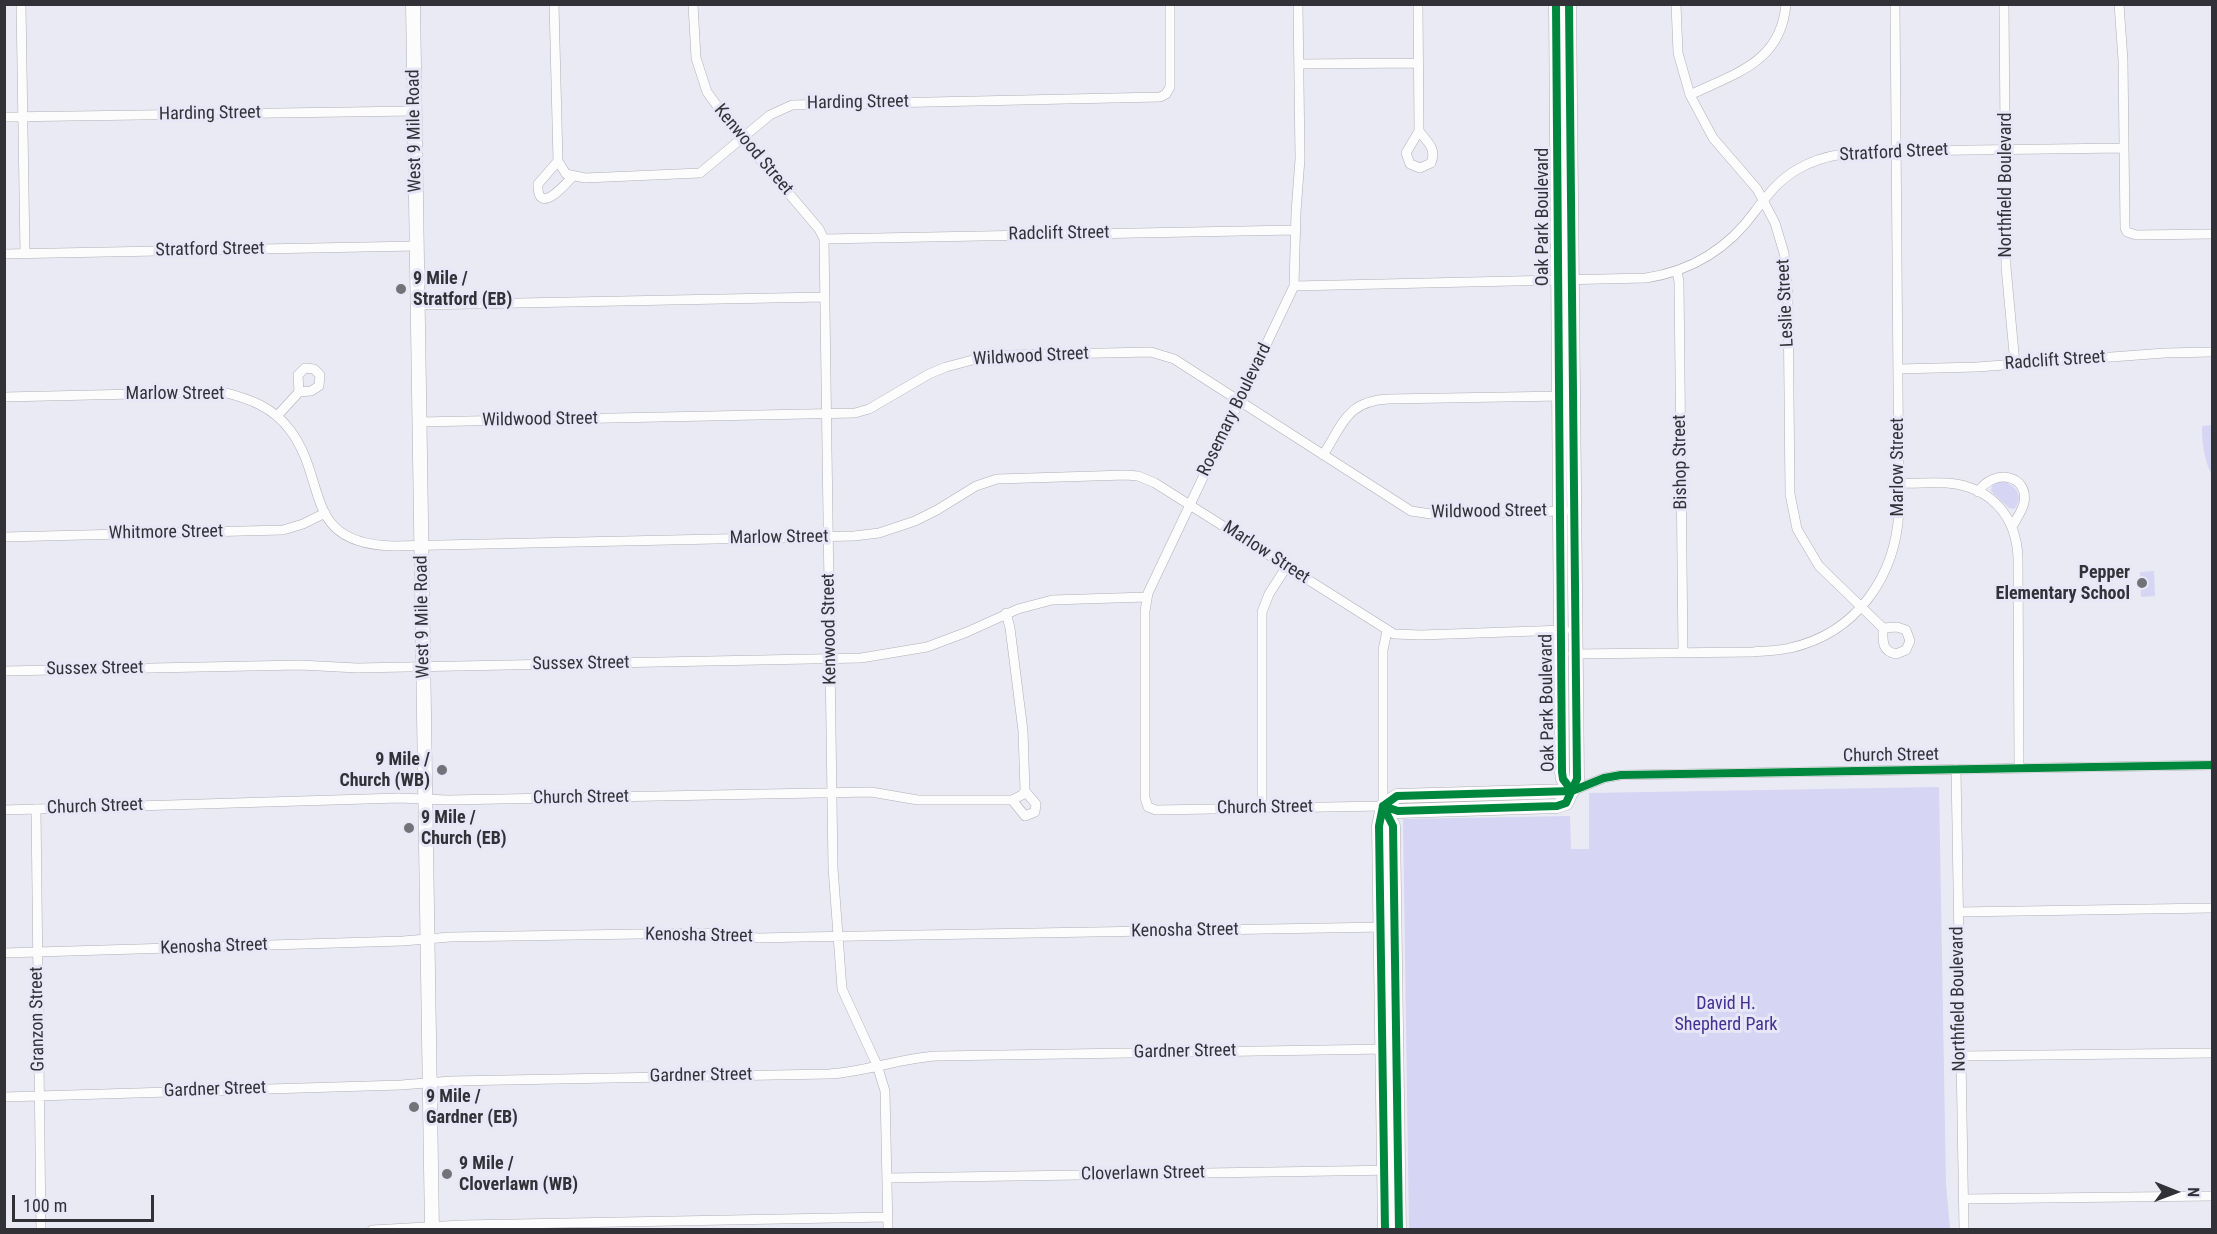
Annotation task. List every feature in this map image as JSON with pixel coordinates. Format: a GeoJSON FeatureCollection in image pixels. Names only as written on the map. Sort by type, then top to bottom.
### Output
{"type":"FeatureCollection","features":[{"type":"Feature","properties":{"kind":"street"},"geometry":{"type":"LineString","coordinates":[[21,4],[25,254]]}},
{"type":"Feature","properties":{"kind":"street","name":"West 9 Mile Road"},"geometry":{"type":"LineString","coordinates":[[413,4],[432,1228]]}},
{"type":"Feature","properties":{"kind":"street"},"geometry":{"type":"LineString","coordinates":[[554,4],[558,162],[566,174],[573,176],[556,195],[549,198],[542,196],[538,192],[538,184],[558,162]]}},
{"type":"Feature","properties":{"kind":"street","name":"Kenwood Street"},"geometry":{"type":"LineString","coordinates":[[693,4],[694,45],[703,84],[714,104],[819,229],[824,239],[833,868],[837,937],[844,996],[878,1065],[886,1100],[888,1230]]}},
{"type":"Feature","properties":{"kind":"street","name":"Harding Street"},"geometry":{"type":"LineString","coordinates":[[573,176],[585,178],[695,175],[704,171],[779,110],[799,104],[1153,98],[1166,94],[1171,81],[1170,4]]}},
{"type":"Feature","properties":{"kind":"street","name":"Rosemary Boulevard"},"geometry":{"type":"LineString","coordinates":[[1148,807],[1145,798],[1145,610],[1147,597],[1154,577],[1294,286],[1300,159],[1298,4]]}},
{"type":"Feature","properties":{"kind":"street"},"geometry":{"type":"LineString","coordinates":[[1418,4],[1419,131]]}},
{"type":"Feature","properties":{"kind":"street","name":"Oak Park Boulevard"},"geometry":{"type":"LineString","coordinates":[[1556,4],[1564,114]]}},
{"type":"Feature","properties":{"kind":"street","name":"Oak Park Boulevard"},"geometry":{"type":"LineString","coordinates":[[1569,4],[1564,114],[1564,281],[1568,654],[1577,779],[1572,791]]}},
{"type":"Feature","properties":{"kind":"street","name":"Leslie Street"},"geometry":{"type":"LineString","coordinates":[[1676,4],[1678,53],[1690,95],[1713,138],[1748,177],[1763,200],[1780,237],[1788,279],[1790,494],[1794,519],[1812,558],[1883,628]]}},
{"type":"Feature","properties":{"kind":"street"},"geometry":{"type":"LineString","coordinates":[[1690,95],[1748,68],[1767,54],[1780,34],[1786,4]]}},
{"type":"Feature","properties":{"kind":"street","name":"Marlow Street"},"geometry":{"type":"LineString","coordinates":[[1568,654],[1765,651],[1799,646],[1830,633],[1862,607],[1887,570],[1895,545],[1898,524],[1899,483],[1895,4]]}},
{"type":"Feature","properties":{"kind":"street","name":"Northfield Boulevard"},"geometry":{"type":"LineString","coordinates":[[2004,4],[2007,276],[2015,364]]}},
{"type":"Feature","properties":{"kind":"street"},"geometry":{"type":"LineString","coordinates":[[2119,4],[2123,46],[2124,224],[2127,232],[2136,235],[2212,234]]}},
{"type":"Feature","properties":{"kind":"street"},"geometry":{"type":"LineString","coordinates":[[1299,64],[1419,63]]}},
{"type":"Feature","properties":{"kind":"street","name":"Harding Street"},"geometry":{"type":"LineString","coordinates":[[4,117],[415,111]]}},
{"type":"Feature","properties":{"kind":"street","name":"Stratford Street"},"geometry":{"type":"LineString","coordinates":[[1564,281],[1635,280],[1677,271],[1694,264],[1728,242],[1784,178],[1817,160],[1842,154],[1896,151],[2124,148]]}},
{"type":"Feature","properties":{"kind":"street","name":"Radclift Street"},"geometry":{"type":"LineString","coordinates":[[824,239],[1295,230]]}},
{"type":"Feature","properties":{"kind":"street","name":"Stratford Street"},"geometry":{"type":"LineString","coordinates":[[4,254],[417,246]]}},
{"type":"Feature","properties":{"kind":"street","name":"Bishop Street"},"geometry":{"type":"LineString","coordinates":[[1677,271],[1679,282],[1683,653]]}},
{"type":"Feature","properties":{"kind":"street"},"geometry":{"type":"LineString","coordinates":[[1294,286],[1564,281]]}},
{"type":"Feature","properties":{"kind":"street"},"geometry":{"type":"LineString","coordinates":[[417,305],[824,297]]}},
{"type":"Feature","properties":{"kind":"street","name":"Radclift Street"},"geometry":{"type":"LineString","coordinates":[[1898,369],[1977,368],[2212,352]]}},
{"type":"Feature","properties":{"kind":"street","name":"Wildwood Street"},"geometry":{"type":"LineString","coordinates":[[419,422],[855,413],[869,409],[913,382],[946,367],[980,358],[1009,355],[1160,353],[1174,359],[1416,512],[1567,511]]}},
{"type":"Feature","properties":{"kind":"street","name":"Marlow Street"},"geometry":{"type":"LineString","coordinates":[[4,397],[223,392],[255,401],[277,416],[289,428],[303,452],[325,513],[340,531],[357,541],[382,545],[828,537],[879,533],[937,510],[976,486],[997,478],[1137,476],[1155,483],[1190,504],[1387,631],[1402,635],[1568,630]]}},
{"type":"Feature","properties":{"kind":"street"},"geometry":{"type":"LineString","coordinates":[[277,416],[298,392]]}},
{"type":"Feature","properties":{"kind":"street"},"geometry":{"type":"LineString","coordinates":[[1323,455],[1350,413],[1367,401],[1566,396]]}},
{"type":"Feature","properties":{"kind":"street"},"geometry":{"type":"LineString","coordinates":[[1978,492],[1988,480],[1998,476],[2009,477],[2018,483],[2023,492],[2024,503],[2013,525]]}},
{"type":"Feature","properties":{"kind":"street"},"geometry":{"type":"LineString","coordinates":[[1899,483],[1949,484],[1978,492],[2004,511],[2013,525],[2018,557],[2019,768]]}},
{"type":"Feature","properties":{"kind":"street","name":"Whitmore Street"},"geometry":{"type":"LineString","coordinates":[[4,537],[284,530],[325,513]]}},
{"type":"Feature","properties":{"kind":"street"},"geometry":{"type":"LineString","coordinates":[[1262,808],[1262,612],[1269,594],[1287,566]]}},
{"type":"Feature","properties":{"kind":"street","name":"Sussex Street"},"geometry":{"type":"LineString","coordinates":[[4,671],[300,665],[357,668],[424,667],[874,657],[927,646],[967,632],[1006,613],[1052,600],[1147,597]]}},
{"type":"Feature","properties":{"kind":"street"},"geometry":{"type":"LineString","coordinates":[[1006,613],[1010,628],[1023,731],[1025,791],[1036,804],[1035,812],[1025,816],[1012,800],[1025,791]]}},
{"type":"Feature","properties":{"kind":"street"},"geometry":{"type":"LineString","coordinates":[[1385,1230],[1391,1170],[1387,927],[1379,826],[1383,806],[1383,650],[1387,631]]}},
{"type":"Feature","properties":{"kind":"street","name":"Church Street"},"geometry":{"type":"LineString","coordinates":[[1148,807],[1156,810],[1383,806],[1398,811],[1504,794],[1572,791],[1605,778],[1621,775],[2212,765]]}},
{"type":"Feature","properties":{"kind":"street","name":"Northfield Boulevard"},"geometry":{"type":"LineString","coordinates":[[1956,770],[1964,1230]]}},
{"type":"Feature","properties":{"kind":"street","name":"Church Street"},"geometry":{"type":"LineString","coordinates":[[1449,803],[1504,808],[1557,806],[1566,803],[1572,791]]}},
{"type":"Feature","properties":{"kind":"street","name":"Church Street"},"geometry":{"type":"LineString","coordinates":[[4,810],[399,798],[426,800],[833,793],[885,793],[918,800],[1012,800]]}},
{"type":"Feature","properties":{"kind":"street"},"geometry":{"type":"LineString","coordinates":[[1504,794],[1504,808]]}},
{"type":"Feature","properties":{"kind":"street","name":"Granzon Street"},"geometry":{"type":"LineString","coordinates":[[36,809],[40,1230]]}},
{"type":"Feature","properties":{"kind":"street"},"geometry":{"type":"LineString","coordinates":[[1958,912],[2212,908]]}},
{"type":"Feature","properties":{"kind":"street","name":"Kenosha Street"},"geometry":{"type":"LineString","coordinates":[[4,953],[428,940],[450,937],[704,933],[759,938],[1387,927]]}},
{"type":"Feature","properties":{"kind":"street","name":"Gardner Street"},"geometry":{"type":"LineString","coordinates":[[4,1097],[452,1081],[829,1074],[851,1072],[909,1058],[937,1056],[1389,1048]]}},
{"type":"Feature","properties":{"kind":"street"},"geometry":{"type":"LineString","coordinates":[[1960,1056],[2212,1053]]}},
{"type":"Feature","properties":{"kind":"street"},"geometry":{"type":"LineString","coordinates":[[1391,1170],[1400,1230]]}},
{"type":"Feature","properties":{"kind":"street","name":"Cloverlawn Street"},"geometry":{"type":"LineString","coordinates":[[887,1178],[1391,1170]]}},
{"type":"Feature","properties":{"kind":"street"},"geometry":{"type":"LineString","coordinates":[[1963,1199],[2212,1196]]}},
{"type":"Feature","properties":{"kind":"street"},"geometry":{"type":"LineString","coordinates":[[372,1230],[888,1217]]}},
{"type":"Feature","properties":{"kind":"green space"},"geometry":{"type":"Polygon","coordinates":[[[2212,425],[2212,475],[2204,451],[2202,426],[2212,425]]]}},
{"type":"Feature","properties":{"kind":"green space"},"geometry":{"type":"Polygon","coordinates":[[[2003,481],[2012,486],[2019,496],[2014,509],[2009,508],[1991,491],[1992,484],[2003,481]]]}},
{"type":"Feature","properties":{"kind":"green space"},"geometry":{"type":"Polygon","coordinates":[[[2154,571],[2155,596],[2141,597],[2140,572],[2154,571]]]}},
{"type":"Feature","properties":{"kind":"green space","name":"David H. Shepherd Park"},"geometry":{"type":"Polygon","coordinates":[[[1939,787],[1946,1185],[1950,1229],[1409,1229],[1403,819],[1570,816],[1571,849],[1589,849],[1589,793],[1939,787]]]}},
{"type":"Feature","properties":{"kind":"cycle path"},"geometry":{"type":"LineString","coordinates":[[1556,4],[1562,772],[1563,779],[1572,791]]}},
{"type":"Feature","properties":{"kind":"cycle path"},"geometry":{"type":"LineString","coordinates":[[1383,806],[1398,811],[1557,806],[1566,803],[1577,779],[1569,4]]}},
{"type":"Feature","properties":{"kind":"cycle path"},"geometry":{"type":"LineString","coordinates":[[1383,806],[1397,796],[1572,791],[1604,778],[1621,775],[2212,765]]}},
{"type":"Feature","properties":{"kind":"cycle path"},"geometry":{"type":"LineString","coordinates":[[1383,806],[1393,826],[1399,1230]]}},
{"type":"Feature","properties":{"kind":"cycle path"},"geometry":{"type":"LineString","coordinates":[[1383,806],[1379,826],[1385,1230]]}},
{"type":"Feature","properties":{"kind":"place","name":"9 Mile / Stratford (EB)"},"geometry":{"type":"Point","coordinates":[401,289]}},
{"type":"Feature","properties":{"kind":"place","name":"Pepper Elementary School"},"geometry":{"type":"Point","coordinates":[2142,583]}},
{"type":"Feature","properties":{"kind":"place","name":"9 Mile / Church (WB)"},"geometry":{"type":"Point","coordinates":[442,770]}},
{"type":"Feature","properties":{"kind":"place","name":"9 Mile / Church (EB)"},"geometry":{"type":"Point","coordinates":[409,828]}},
{"type":"Feature","properties":{"kind":"place","name":"9 Mile / Gardner (EB)"},"geometry":{"type":"Point","coordinates":[414,1107]}},
{"type":"Feature","properties":{"kind":"place","name":"9 Mile / Cloverlawn (WB)"},"geometry":{"type":"Point","coordinates":[447,1174]}}]}
